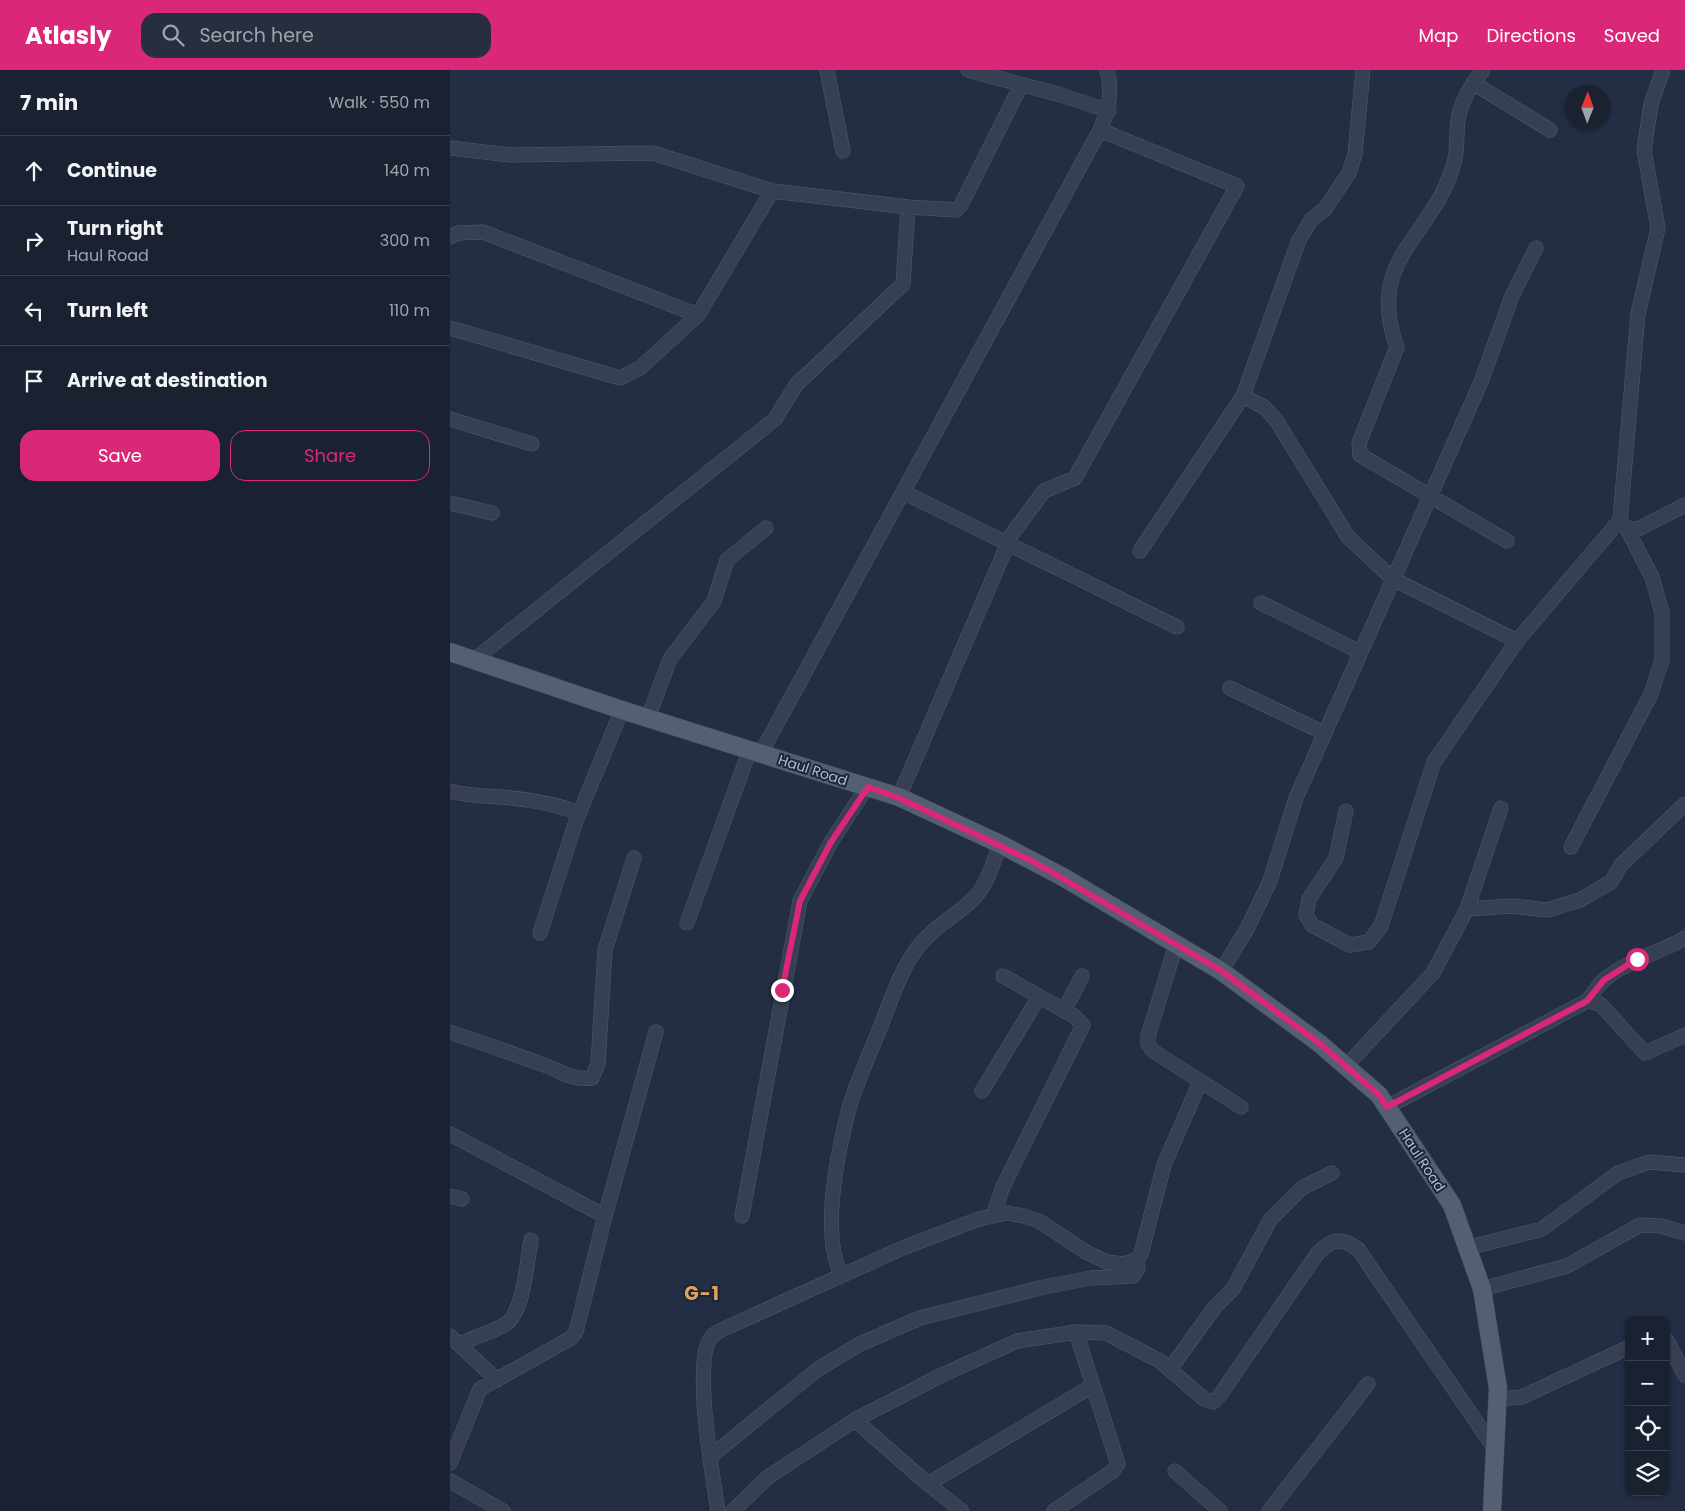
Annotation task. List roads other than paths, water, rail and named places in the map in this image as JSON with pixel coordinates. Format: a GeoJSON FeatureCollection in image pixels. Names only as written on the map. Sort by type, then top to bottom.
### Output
{"type":"FeatureCollection","features":[{"type":"Feature","properties":{"kind":"main road","name":"Haul Road"},"geometry":{"type":"LineString","coordinates":[[450,652],[622,710],[899,798],[1000,844],[1063,877],[1220,970],[1319,1043],[1379,1095],[1452,1205],[1482,1289],[1498,1388],[1492,1511]]}},
{"type":"Feature","properties":{"kind":"street"},"geometry":{"type":"LineString","coordinates":[[828,70],[843,151]]}},
{"type":"Feature","properties":{"kind":"street"},"geometry":{"type":"LineString","coordinates":[[968,70],[1061,94],[1109,111]]}},
{"type":"Feature","properties":{"kind":"street"},"geometry":{"type":"LineString","coordinates":[[687,923],[755,751],[903,492],[1100,130],[1109,111],[1111,82],[1108,70]]}},
{"type":"Feature","properties":{"kind":"street"},"geometry":{"type":"LineString","coordinates":[[1140,551],[1243,396],[1299,240],[1311,220],[1325,209],[1349,173],[1355,154],[1363,70]]}},
{"type":"Feature","properties":{"kind":"street"},"geometry":{"type":"LineString","coordinates":[[1482,70],[1468,90],[1458,119],[1454,162],[1442,193],[1394,267],[1387,299],[1388,324],[1397,347],[1359,443],[1360,455],[1507,541]]}},
{"type":"Feature","properties":{"kind":"street"},"geometry":{"type":"LineString","coordinates":[[1571,847],[1651,694],[1662,660],[1662,613],[1652,577],[1624,525],[1638,314],[1658,228],[1644,150],[1651,104],[1663,70]]}},
{"type":"Feature","properties":{"kind":"street"},"geometry":{"type":"LineString","coordinates":[[1473,83],[1550,130]]}},
{"type":"Feature","properties":{"kind":"street"},"geometry":{"type":"LineString","coordinates":[[450,148],[510,155],[653,153],[772,191],[908,207],[956,210],[962,205],[1021,85]]}},
{"type":"Feature","properties":{"kind":"street"},"geometry":{"type":"LineString","coordinates":[[899,798],[1007,543],[1044,491],[1075,478],[1237,186],[1100,130]]}},
{"type":"Feature","properties":{"kind":"street"},"geometry":{"type":"LineString","coordinates":[[450,328],[620,378],[640,368],[698,315],[772,191]]}},
{"type":"Feature","properties":{"kind":"street"},"geometry":{"type":"LineString","coordinates":[[474,660],[775,419],[796,385],[903,284],[908,207]]}},
{"type":"Feature","properties":{"kind":"street"},"geometry":{"type":"LineString","coordinates":[[450,237],[458,233],[483,232],[698,315]]}},
{"type":"Feature","properties":{"kind":"street"},"geometry":{"type":"LineString","coordinates":[[1220,970],[1246,929],[1270,881],[1296,798],[1481,382],[1512,296],[1536,248]]}},
{"type":"Feature","properties":{"kind":"street"},"geometry":{"type":"LineString","coordinates":[[1243,396],[1264,408],[1276,420],[1348,537],[1393,579],[1517,641]]}},
{"type":"Feature","properties":{"kind":"street"},"geometry":{"type":"LineString","coordinates":[[450,420],[532,444]]}},
{"type":"Feature","properties":{"kind":"street"},"geometry":{"type":"LineString","coordinates":[[903,492],[1177,627]]}},
{"type":"Feature","properties":{"kind":"street"},"geometry":{"type":"LineString","coordinates":[[450,503],[492,514]]}},
{"type":"Feature","properties":{"kind":"street"},"geometry":{"type":"LineString","coordinates":[[1624,525],[1638,529],[1685,505]]}},
{"type":"Feature","properties":{"kind":"street"},"geometry":{"type":"LineString","coordinates":[[1346,811],[1336,858],[1309,899],[1306,915],[1312,925],[1350,945],[1369,942],[1381,926],[1434,762],[1517,641],[1624,525]]}},
{"type":"Feature","properties":{"kind":"street"},"geometry":{"type":"LineString","coordinates":[[648,718],[670,659],[714,601],[727,560],[766,528]]}},
{"type":"Feature","properties":{"kind":"street"},"geometry":{"type":"LineString","coordinates":[[1262,603],[1360,652]]}},
{"type":"Feature","properties":{"kind":"street"},"geometry":{"type":"LineString","coordinates":[[1230,688],[1324,734]]}},
{"type":"Feature","properties":{"kind":"street"},"geometry":{"type":"LineString","coordinates":[[540,933],[579,813],[622,710]]}},
{"type":"Feature","properties":{"kind":"street"},"geometry":{"type":"LineString","coordinates":[[742,1216],[800,901],[831,842],[868,787]]}},
{"type":"Feature","properties":{"kind":"street"},"geometry":{"type":"LineString","coordinates":[[450,791],[467,796],[526,799],[556,804],[579,813]]}},
{"type":"Feature","properties":{"kind":"street"},"geometry":{"type":"LineString","coordinates":[[1467,909],[1512,906],[1547,910],[1580,900],[1611,882],[1621,865],[1685,804]]}},
{"type":"Feature","properties":{"kind":"street"},"geometry":{"type":"LineString","coordinates":[[1346,1066],[1433,973],[1467,909],[1501,808]]}},
{"type":"Feature","properties":{"kind":"street"},"geometry":{"type":"LineString","coordinates":[[841,1275],[834,1261],[830,1220],[848,1111],[895,991],[915,951],[946,919],[972,900],[989,875],[1000,844]]}},
{"type":"Feature","properties":{"kind":"street"},"geometry":{"type":"LineString","coordinates":[[450,1032],[545,1065],[566,1075],[582,1080],[592,1078],[598,1064],[605,950],[634,858]]}},
{"type":"Feature","properties":{"kind":"street"},"geometry":{"type":"LineString","coordinates":[[1387,1107],[1587,1001],[1604,980],[1637,959],[1671,946],[1685,938]]}},
{"type":"Feature","properties":{"kind":"street"},"geometry":{"type":"LineString","coordinates":[[1176,945],[1148,1036],[1148,1044],[1153,1051],[1241,1107]]}},
{"type":"Feature","properties":{"kind":"street"},"geometry":{"type":"LineString","coordinates":[[993,1216],[1002,1188],[1084,1025],[1080,1019],[1003,976]]}},
{"type":"Feature","properties":{"kind":"street"},"geometry":{"type":"LineString","coordinates":[[1064,1010],[1082,976]]}},
{"type":"Feature","properties":{"kind":"street"},"geometry":{"type":"LineString","coordinates":[[982,1091],[1039,997]]}},
{"type":"Feature","properties":{"kind":"street"},"geometry":{"type":"LineString","coordinates":[[1587,1001],[1600,1004],[1645,1053],[1685,1035]]}},
{"type":"Feature","properties":{"kind":"street"},"geometry":{"type":"LineString","coordinates":[[450,1463],[480,1389],[572,1338],[576,1332],[605,1216],[656,1032]]}},
{"type":"Feature","properties":{"kind":"street"},"geometry":{"type":"LineString","coordinates":[[718,1511],[703,1397],[706,1349],[710,1339],[725,1328],[771,1309],[905,1247],[1006,1213],[1039,1221],[1086,1252],[1107,1262],[1123,1264],[1136,1260],[1141,1254],[1164,1165],[1200,1082]]}},
{"type":"Feature","properties":{"kind":"street"},"geometry":{"type":"LineString","coordinates":[[450,1134],[605,1216]]}},
{"type":"Feature","properties":{"kind":"street"},"geometry":{"type":"LineString","coordinates":[[1467,1248],[1542,1229],[1618,1173],[1649,1162],[1685,1165]]}},
{"type":"Feature","properties":{"kind":"street"},"geometry":{"type":"LineString","coordinates":[[1170,1369],[1215,1307],[1233,1289],[1270,1220],[1302,1188],[1332,1173]]}},
{"type":"Feature","properties":{"kind":"street"},"geometry":{"type":"LineString","coordinates":[[1482,1289],[1567,1266],[1640,1225],[1661,1226],[1685,1233]]}},
{"type":"Feature","properties":{"kind":"street"},"geometry":{"type":"LineString","coordinates":[[733,1511],[768,1477],[856,1420],[940,1376],[1017,1341],[1076,1332],[1106,1333],[1160,1361],[1204,1399],[1213,1402],[1220,1395],[1317,1254],[1328,1243],[1338,1239],[1358,1249],[1495,1448]]}},
{"type":"Feature","properties":{"kind":"street"},"geometry":{"type":"LineString","coordinates":[[455,1340],[475,1336],[506,1323],[513,1316],[518,1304],[531,1240]]}},
{"type":"Feature","properties":{"kind":"street"},"geometry":{"type":"LineString","coordinates":[[710,1457],[818,1369],[860,1344],[920,1318],[986,1300],[1091,1278],[1133,1276],[1138,1268],[1136,1260]]}},
{"type":"Feature","properties":{"kind":"street"},"geometry":{"type":"LineString","coordinates":[[1054,1511],[1113,1471],[1118,1464],[1076,1332]]}},
{"type":"Feature","properties":{"kind":"street"},"geometry":{"type":"LineString","coordinates":[[455,1340],[497,1380]]}},
{"type":"Feature","properties":{"kind":"street"},"geometry":{"type":"LineString","coordinates":[[1670,1343],[1680,1354],[1685,1375]]}},
{"type":"Feature","properties":{"kind":"street"},"geometry":{"type":"LineString","coordinates":[[1498,1399],[1522,1397],[1625,1349]]}},
{"type":"Feature","properties":{"kind":"street"},"geometry":{"type":"LineString","coordinates":[[1269,1511],[1368,1384]]}},
{"type":"Feature","properties":{"kind":"street"},"geometry":{"type":"LineString","coordinates":[[928,1484],[1092,1386]]}},
{"type":"Feature","properties":{"kind":"street"},"geometry":{"type":"LineString","coordinates":[[856,1420],[928,1484],[962,1511]]}},
{"type":"Feature","properties":{"kind":"street"},"geometry":{"type":"LineString","coordinates":[[1175,1471],[1220,1511]]}},
{"type":"Feature","properties":{"kind":"street"},"geometry":{"type":"LineString","coordinates":[[450,1481],[503,1511]]}},
{"type":"Feature","properties":{"kind":"district","name":"G-1"},"geometry":{"type":"Point","coordinates":[702,1293]}}]}
